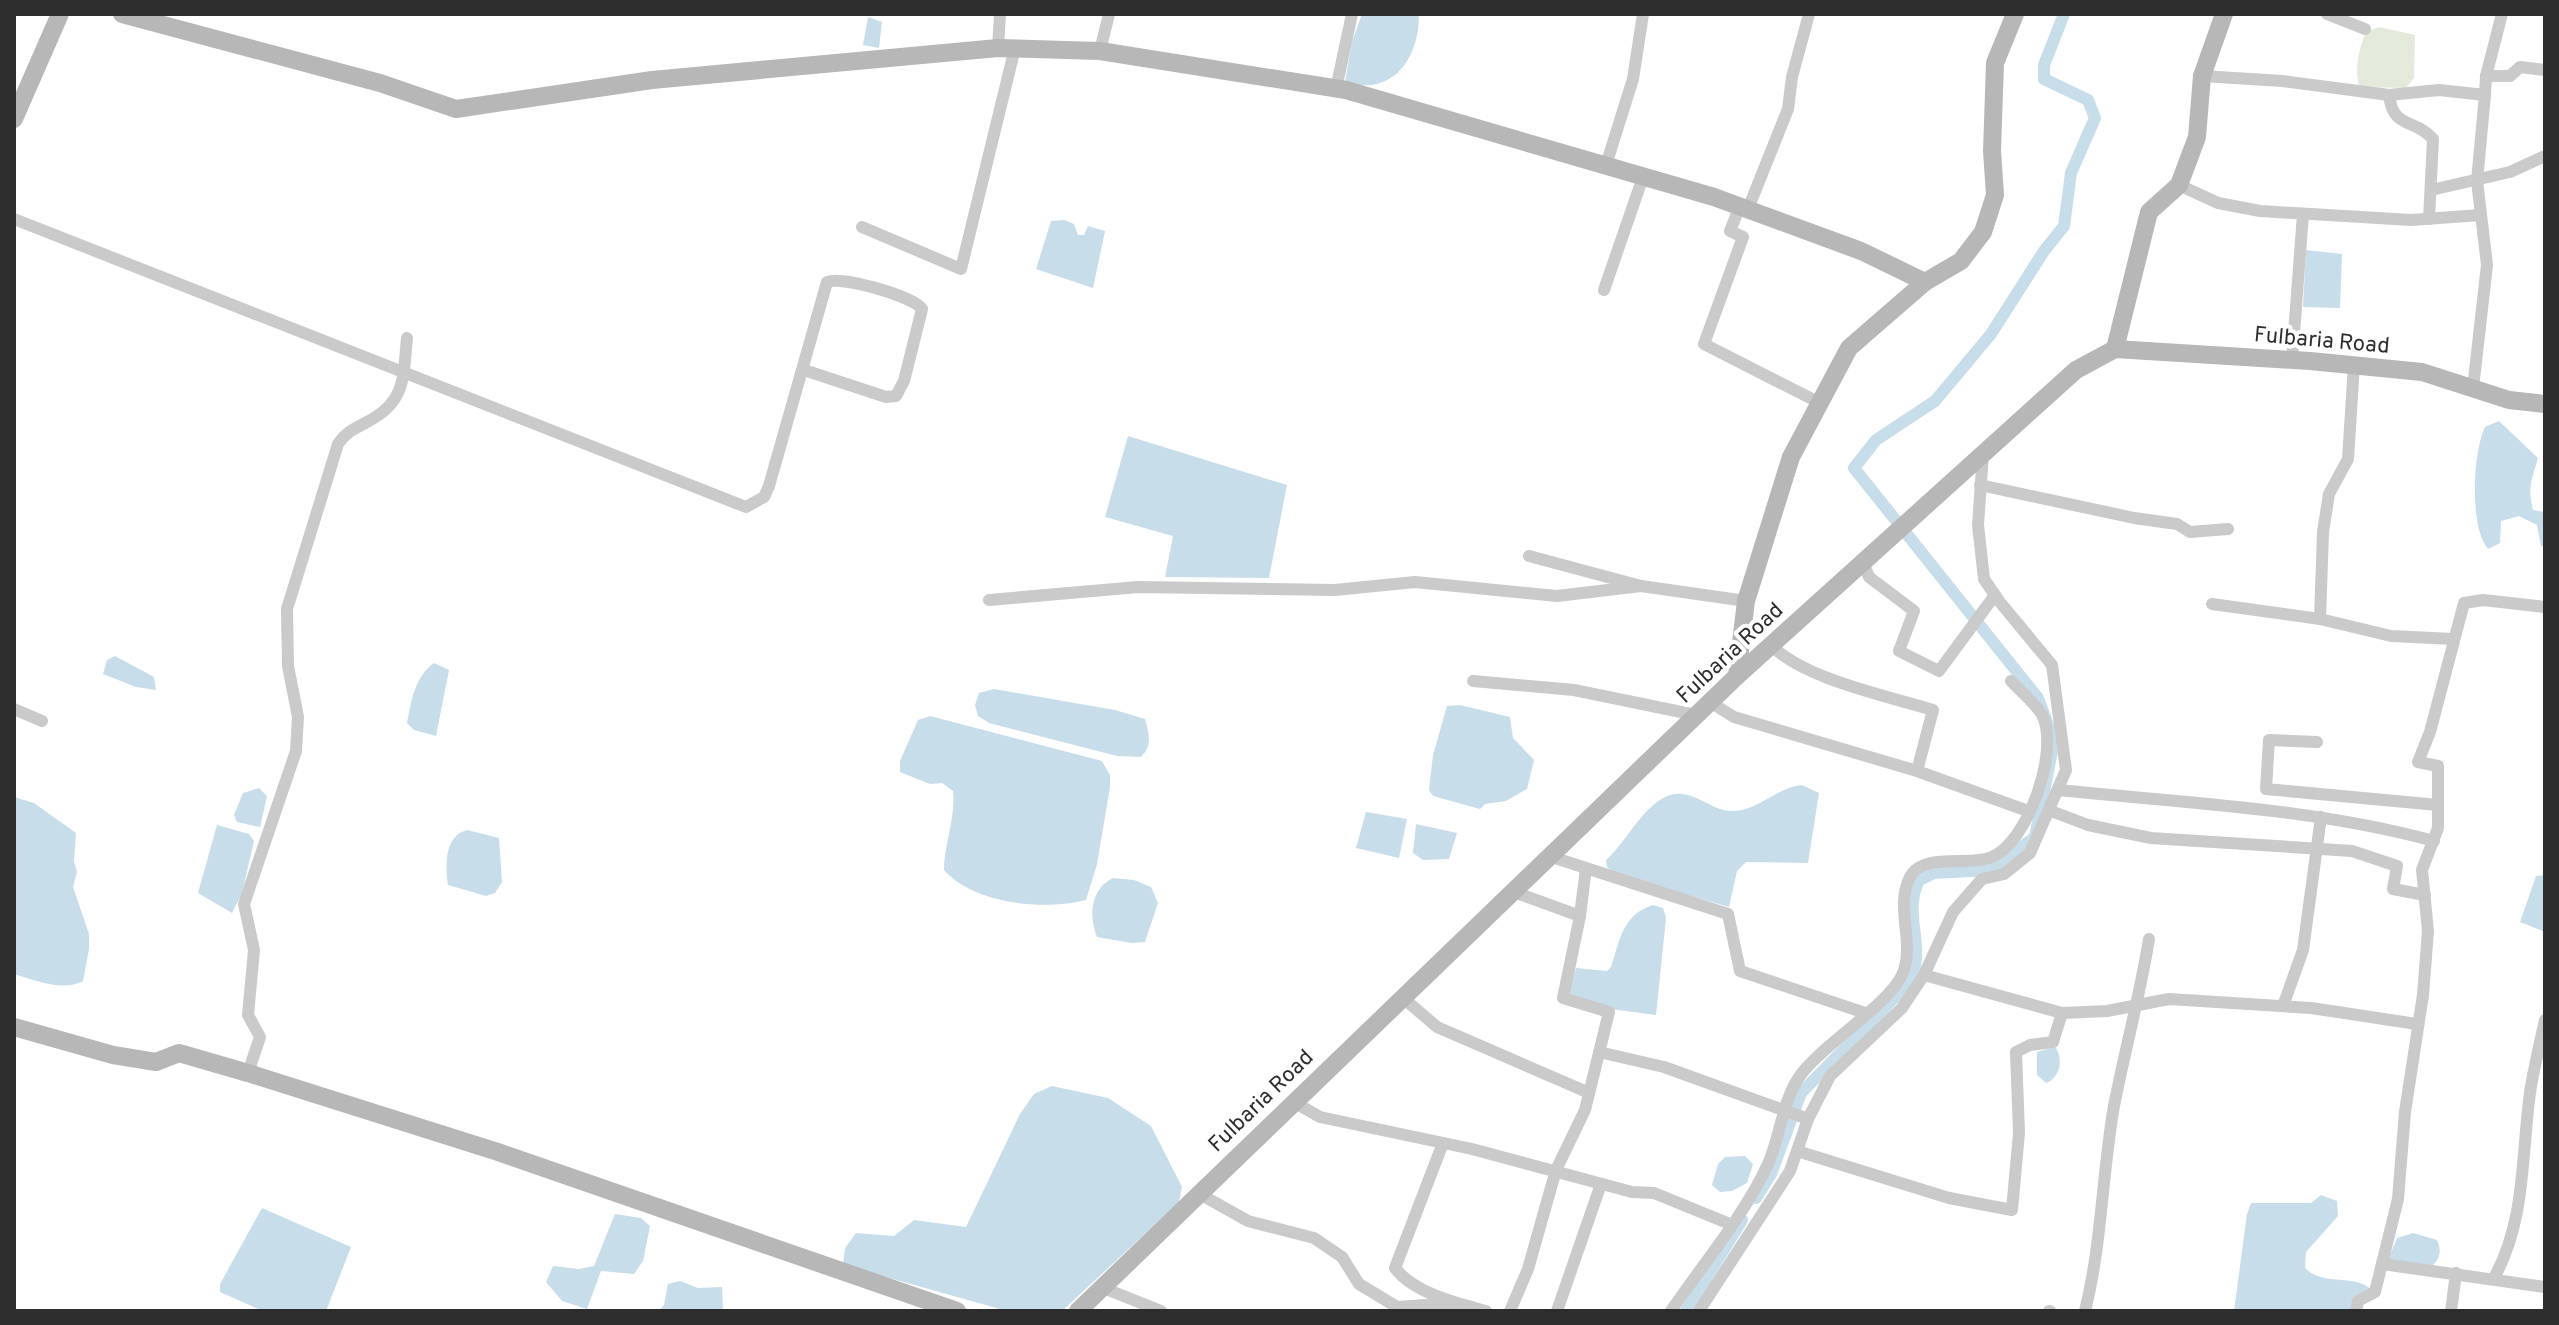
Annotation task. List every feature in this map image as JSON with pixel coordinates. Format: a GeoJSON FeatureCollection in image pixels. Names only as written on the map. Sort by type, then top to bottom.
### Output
{"type":"FeatureCollection","features":[{"type":"Feature","properties":{"kind":"street"},"geometry":{"type":"LineString","coordinates":[[14,119],[60,14]]}},
{"type":"Feature","properties":{"kind":"street"},"geometry":{"type":"LineString","coordinates":[[122,14],[380,83],[456,109],[652,80],[1006,48],[1100,51],[1336,89],[1744,207],[1861,251],[1925,282]]}},
{"type":"Feature","properties":{"kind":"street"},"geometry":{"type":"LineString","coordinates":[[862,227],[961,269],[1006,48],[1000,14]]}},
{"type":"Feature","properties":{"kind":"street"},"geometry":{"type":"LineString","coordinates":[[1100,51],[1109,14]]}},
{"type":"Feature","properties":{"kind":"street"},"geometry":{"type":"LineString","coordinates":[[1336,89],[1352,14]]}},
{"type":"Feature","properties":{"kind":"street"},"geometry":{"type":"LineString","coordinates":[[1606,165],[1633,79],[1643,14]]}},
{"type":"Feature","properties":{"kind":"street"},"geometry":{"type":"LineString","coordinates":[[1809,14],[1792,77],[1788,109],[1730,231],[1743,237],[1704,344],[1820,403]]}},
{"type":"Feature","properties":{"kind":"street"},"geometry":{"type":"LineString","coordinates":[[1737,676],[1746,601],[1791,457],[1849,348],[1925,282],[1961,261],[1983,232],[1995,195],[1995,63],[2015,14]]}},
{"type":"Feature","properties":{"kind":"street"},"geometry":{"type":"LineString","coordinates":[[2115,349],[2149,212],[2179,185],[2197,137],[2202,76],[2224,14]]}},
{"type":"Feature","properties":{"kind":"street"},"geometry":{"type":"LineString","coordinates":[[2327,14],[2365,29]]}},
{"type":"Feature","properties":{"kind":"street"},"geometry":{"type":"LineString","coordinates":[[2473,388],[2487,265],[2477,181],[2486,76],[2502,14]]}},
{"type":"Feature","properties":{"kind":"street"},"geometry":{"type":"LineString","coordinates":[[2486,76],[2510,76],[2520,67],[2545,70]]}},
{"type":"Feature","properties":{"kind":"street"},"geometry":{"type":"LineString","coordinates":[[2202,76],[2282,81],[2389,95],[2439,90],[2485,95]]}},
{"type":"Feature","properties":{"kind":"street"},"geometry":{"type":"LineString","coordinates":[[2389,95],[2391,111],[2400,121],[2433,139],[2429,219]]}},
{"type":"Feature","properties":{"kind":"street"},"geometry":{"type":"LineString","coordinates":[[2431,190],[2510,172],[2545,156]]}},
{"type":"Feature","properties":{"kind":"street"},"geometry":{"type":"LineString","coordinates":[[1604,290],[1643,177]]}},
{"type":"Feature","properties":{"kind":"street"},"geometry":{"type":"LineString","coordinates":[[2179,185],[2218,203],[2303,214],[2429,219],[2481,215]]}},
{"type":"Feature","properties":{"kind":"street"},"geometry":{"type":"LineString","coordinates":[[2292,360],[2303,214]]}},
{"type":"Feature","properties":{"kind":"street"},"geometry":{"type":"LineString","coordinates":[[14,219],[746,507],[764,497],[769,486],[827,282],[840,279],[877,289],[916,301],[922,309],[904,381],[896,396],[886,397],[804,370]]}},
{"type":"Feature","properties":{"kind":"street"},"geometry":{"type":"LineString","coordinates":[[248,1073],[260,1037],[248,1015],[254,950],[244,904],[296,751],[298,717],[288,666],[287,609],[338,444],[347,431],[390,410],[398,398],[407,338]]}},
{"type":"Feature","properties":{"kind":"street","name":"Fulbaria Road"},"geometry":{"type":"LineString","coordinates":[[1078,1311],[1292,1101],[1552,857],[1703,708],[2076,370],[2115,349],[2292,360],[2422,372],[2509,400],[2545,404]]}},
{"type":"Feature","properties":{"kind":"street"},"geometry":{"type":"LineString","coordinates":[[2320,619],[2323,532],[2329,494],[2348,459],[2353,421],[2354,365]]}},
{"type":"Feature","properties":{"kind":"street"},"geometry":{"type":"LineString","coordinates":[[1699,1311],[1764,1217],[1790,1171],[1808,1119],[1830,1076],[1902,1008],[1924,975],[1953,912],[1982,879],[2004,874],[2030,853],[2051,811],[2066,770],[2052,665],[1984,579],[1980,485],[1983,454]]}},
{"type":"Feature","properties":{"kind":"street"},"geometry":{"type":"LineString","coordinates":[[1980,485],[2134,518],[2177,524],[2190,532],[2228,529]]}},
{"type":"Feature","properties":{"kind":"street"},"geometry":{"type":"LineString","coordinates":[[1529,556],[1641,586],[1719,594],[1746,601]]}},
{"type":"Feature","properties":{"kind":"street"},"geometry":{"type":"LineString","coordinates":[[1863,562],[1869,577],[1914,611],[1899,651],[1939,671],[1995,595]]}},
{"type":"Feature","properties":{"kind":"street"},"geometry":{"type":"LineString","coordinates":[[989,600],[1138,587],[1335,590],[1415,582],[1557,596],[1641,586]]}},
{"type":"Feature","properties":{"kind":"street"},"geometry":{"type":"LineString","coordinates":[[2356,1311],[2358,1301],[2375,1292],[2398,1199],[2428,931],[2422,870],[2434,841],[2438,805],[2438,765],[2418,762],[2430,732],[2464,603],[2483,600],[2545,607]]}},
{"type":"Feature","properties":{"kind":"street"},"geometry":{"type":"LineString","coordinates":[[2212,604],[2320,619],[2391,636],[2453,639]]}},
{"type":"Feature","properties":{"kind":"street"},"geometry":{"type":"LineString","coordinates":[[1771,645],[1782,656],[1830,677],[1933,710],[1917,771]]}},
{"type":"Feature","properties":{"kind":"street"},"geometry":{"type":"LineString","coordinates":[[1473,681],[1574,690],[1703,708],[1917,771],[2028,811]]}},
{"type":"Feature","properties":{"kind":"street"},"geometry":{"type":"LineString","coordinates":[[1671,1311],[1769,1163],[1784,1110],[1800,1075],[1902,975],[1908,947],[1906,888],[1917,867],[1991,858],[2011,846],[2040,787],[2046,736],[2043,717],[2011,681]]}},
{"type":"Feature","properties":{"kind":"street"},"geometry":{"type":"LineString","coordinates":[[14,709],[42,721]]}},
{"type":"Feature","properties":{"kind":"street"},"geometry":{"type":"LineString","coordinates":[[2317,742],[2269,740],[2266,789],[2438,805]]}},
{"type":"Feature","properties":{"kind":"street"},"geometry":{"type":"LineString","coordinates":[[2059,790],[2321,817],[2434,841]]}},
{"type":"Feature","properties":{"kind":"street"},"geometry":{"type":"LineString","coordinates":[[2051,811],[2088,825],[2151,838],[2352,851],[2389,860],[2397,866],[2393,889],[2425,895]]}},
{"type":"Feature","properties":{"kind":"street"},"geometry":{"type":"LineString","coordinates":[[2283,1006],[2303,950],[2321,817]]}},
{"type":"Feature","properties":{"kind":"street"},"geometry":{"type":"LineString","coordinates":[[1552,857],[1728,914],[1740,971],[1865,1013]]}},
{"type":"Feature","properties":{"kind":"street"},"geometry":{"type":"LineString","coordinates":[[1510,1311],[1528,1269],[1556,1170],[1585,1110],[1609,1012],[1563,998],[1580,916],[1586,868]]}},
{"type":"Feature","properties":{"kind":"street"},"geometry":{"type":"LineString","coordinates":[[1514,892],[1580,916]]}},
{"type":"Feature","properties":{"kind":"street"},"geometry":{"type":"LineString","coordinates":[[2085,1311],[2097,1262],[2114,1107],[2138,1006],[2149,939]]}},
{"type":"Feature","properties":{"kind":"street"},"geometry":{"type":"LineString","coordinates":[[1924,975],[2062,1013],[2138,1006],[2169,999],[2283,1006],[2417,1024]]}},
{"type":"Feature","properties":{"kind":"street"},"geometry":{"type":"LineString","coordinates":[[1402,997],[1437,1027],[1587,1092]]}},
{"type":"Feature","properties":{"kind":"street"},"geometry":{"type":"LineString","coordinates":[[1797,1151],[1949,1198],[2012,1210],[2019,1133],[2016,1052],[2030,1045],[2053,1042],[2062,1013]]}},
{"type":"Feature","properties":{"kind":"street"},"geometry":{"type":"LineString","coordinates":[[2494,1278],[2504,1261],[2516,1219],[2531,1087],[2545,1020]]}},
{"type":"Feature","properties":{"kind":"street"},"geometry":{"type":"LineString","coordinates":[[14,1027],[113,1055],[156,1062],[179,1053],[248,1073],[498,1152],[957,1311]]}},
{"type":"Feature","properties":{"kind":"street"},"geometry":{"type":"LineString","coordinates":[[1599,1052],[1664,1067],[1808,1119]]}},
{"type":"Feature","properties":{"kind":"street"},"geometry":{"type":"LineString","coordinates":[[1292,1101],[1320,1117],[1443,1143],[1601,1184],[1654,1193],[1730,1224]]}},
{"type":"Feature","properties":{"kind":"street"},"geometry":{"type":"LineString","coordinates":[[1443,1143],[1395,1268],[1402,1277],[1451,1307]]}},
{"type":"Feature","properties":{"kind":"street"},"geometry":{"type":"LineString","coordinates":[[1557,1311],[1601,1184]]}},
{"type":"Feature","properties":{"kind":"street"},"geometry":{"type":"LineString","coordinates":[[1198,1193],[1248,1221],[1314,1238],[1342,1257],[1359,1284],[1397,1307],[1451,1307],[1486,1311]]}},
{"type":"Feature","properties":{"kind":"street"},"geometry":{"type":"LineString","coordinates":[[2382,1264],[2545,1287]]}},
{"type":"Feature","properties":{"kind":"street"},"geometry":{"type":"LineString","coordinates":[[2451,1311],[2456,1273]]}},
{"type":"Feature","properties":{"kind":"street"},"geometry":{"type":"LineString","coordinates":[[1101,1287],[1161,1311]]}},
{"type":"Feature","properties":{"kind":"green space"},"geometry":{"type":"Polygon","coordinates":[[[2379,27],[2415,35],[2414,78],[2406,88],[2359,87],[2357,66],[2361,45],[2366,32],[2379,27]]]}},
{"type":"Feature","properties":{"kind":"water"},"geometry":{"type":"Polygon","coordinates":[[[1362,14],[1419,15],[1418,31],[1408,59],[1400,71],[1376,84],[1345,82],[1352,42],[1362,14]]]}},
{"type":"Feature","properties":{"kind":"water"},"geometry":{"type":"Polygon","coordinates":[[[868,17],[882,22],[879,48],[863,45],[868,17]]]}},
{"type":"Feature","properties":{"kind":"water"},"geometry":{"type":"Polygon","coordinates":[[[1064,220],[1074,224],[1078,235],[1084,235],[1088,226],[1105,231],[1093,288],[1036,269],[1051,221],[1064,220]]]}},
{"type":"Feature","properties":{"kind":"water"},"geometry":{"type":"Polygon","coordinates":[[[2306,250],[2342,254],[2340,308],[2303,307],[2306,250]]]}},
{"type":"Feature","properties":{"kind":"water"},"geometry":{"type":"Polygon","coordinates":[[[2499,421],[2538,458],[2530,495],[2533,510],[2545,512],[2545,547],[2541,546],[2537,525],[2519,516],[2501,521],[2500,543],[2488,549],[2482,538],[2475,489],[2478,454],[2485,427],[2499,421]]]}},
{"type":"Feature","properties":{"kind":"water"},"geometry":{"type":"Polygon","coordinates":[[[1128,436],[1287,485],[1269,578],[1165,577],[1173,536],[1105,517],[1128,436]]]}},
{"type":"Feature","properties":{"kind":"water"},"geometry":{"type":"Polygon","coordinates":[[[115,656],[154,677],[156,690],[136,687],[103,674],[107,660],[115,656]]]}},
{"type":"Feature","properties":{"kind":"water"},"geometry":{"type":"Polygon","coordinates":[[[434,663],[449,670],[436,736],[414,730],[407,723],[418,682],[434,663]]]}},
{"type":"Feature","properties":{"kind":"water"},"geometry":{"type":"Polygon","coordinates":[[[994,689],[1115,710],[1145,719],[1149,743],[1141,757],[1117,756],[989,723],[978,716],[975,705],[979,693],[994,689]]]}},
{"type":"Feature","properties":{"kind":"water"},"geometry":{"type":"Polygon","coordinates":[[[1460,705],[1510,717],[1513,738],[1534,760],[1527,789],[1506,801],[1485,804],[1480,809],[1433,796],[1429,790],[1433,755],[1447,706],[1460,705]]]}},
{"type":"Feature","properties":{"kind":"water"},"geometry":{"type":"Polygon","coordinates":[[[930,716],[1102,761],[1110,775],[1110,787],[1097,864],[1086,900],[1050,905],[1010,902],[973,891],[944,870],[953,791],[942,783],[930,784],[900,772],[900,761],[918,720],[930,716]]]}},
{"type":"Feature","properties":{"kind":"water"},"geometry":{"type":"Polygon","coordinates":[[[1802,785],[1819,793],[1808,863],[1746,862],[1737,871],[1729,907],[1616,874],[1607,867],[1606,860],[1640,819],[1670,795],[1689,795],[1721,809],[1734,811],[1752,807],[1802,785]]]}},
{"type":"Feature","properties":{"kind":"water"},"geometry":{"type":"Polygon","coordinates":[[[259,788],[267,796],[260,827],[237,822],[234,815],[243,793],[259,788]]]}},
{"type":"Feature","properties":{"kind":"water"},"geometry":{"type":"Polygon","coordinates":[[[14,797],[34,803],[76,833],[74,861],[77,872],[73,887],[89,934],[89,949],[83,981],[75,984],[48,984],[14,974],[14,797]]]}},
{"type":"Feature","properties":{"kind":"water"},"geometry":{"type":"Polygon","coordinates":[[[1366,812],[1407,819],[1399,858],[1356,848],[1366,812]]]}},
{"type":"Feature","properties":{"kind":"water"},"geometry":{"type":"Polygon","coordinates":[[[1416,824],[1457,833],[1449,859],[1423,860],[1413,853],[1416,824]]]}},
{"type":"Feature","properties":{"kind":"water"},"geometry":{"type":"Polygon","coordinates":[[[217,825],[249,834],[254,841],[242,893],[232,913],[198,893],[217,825]]]}},
{"type":"Feature","properties":{"kind":"water"},"geometry":{"type":"Polygon","coordinates":[[[467,830],[499,838],[502,882],[495,893],[486,896],[448,885],[446,869],[450,845],[459,833],[467,830]]]}},
{"type":"Feature","properties":{"kind":"water"},"geometry":{"type":"Polygon","coordinates":[[[2545,875],[2545,932],[2520,922],[2536,876],[2545,875]]]}},
{"type":"Feature","properties":{"kind":"water"},"geometry":{"type":"Polygon","coordinates":[[[1113,878],[1134,880],[1151,887],[1158,903],[1145,942],[1097,937],[1093,903],[1100,889],[1113,878]]]}},
{"type":"Feature","properties":{"kind":"water"},"geometry":{"type":"Polygon","coordinates":[[[1653,905],[1663,908],[1666,918],[1656,1015],[1610,1009],[1567,996],[1576,968],[1607,971],[1628,922],[1653,905]]]}},
{"type":"Feature","properties":{"kind":"water"},"geometry":{"type":"Polygon","coordinates":[[[2055,1047],[2059,1068],[2055,1077],[2046,1083],[2037,1075],[2037,1052],[2055,1047]]]}},
{"type":"Feature","properties":{"kind":"water"},"geometry":{"type":"Polygon","coordinates":[[[1052,1086],[1108,1098],[1151,1126],[1182,1187],[1179,1202],[1062,1311],[1007,1311],[843,1265],[845,1248],[856,1233],[894,1236],[914,1220],[966,1227],[1020,1114],[1034,1094],[1052,1086]]]}},
{"type":"Feature","properties":{"kind":"water"},"geometry":{"type":"Polygon","coordinates":[[[1745,1156],[1753,1164],[1747,1183],[1732,1191],[1720,1192],[1712,1185],[1718,1164],[1725,1157],[1745,1156]]]}},
{"type":"Feature","properties":{"kind":"water"},"geometry":{"type":"Polygon","coordinates":[[[2321,1195],[2337,1201],[2338,1216],[2306,1252],[2305,1268],[2321,1277],[2357,1282],[2372,1290],[2351,1311],[2234,1311],[2251,1203],[2311,1203],[2321,1195]]]}},
{"type":"Feature","properties":{"kind":"water"},"geometry":{"type":"Polygon","coordinates":[[[262,1208],[351,1247],[326,1311],[263,1311],[220,1292],[220,1284],[262,1208]]]}},
{"type":"Feature","properties":{"kind":"water"},"geometry":{"type":"Polygon","coordinates":[[[615,1214],[641,1218],[650,1226],[643,1261],[634,1274],[601,1271],[587,1309],[562,1301],[546,1282],[553,1266],[579,1269],[594,1266],[615,1214]]]}},
{"type":"Feature","properties":{"kind":"water"},"geometry":{"type":"Polygon","coordinates":[[[2413,1233],[2437,1240],[2440,1251],[2435,1263],[2432,1266],[2387,1262],[2397,1238],[2413,1233]]]}},
{"type":"Feature","properties":{"kind":"water"},"geometry":{"type":"Polygon","coordinates":[[[680,1281],[698,1288],[722,1287],[723,1311],[659,1311],[664,1305],[668,1284],[680,1281]]]}},
{"type":"Feature","properties":{"kind":"waterway"},"geometry":{"type":"LineString","coordinates":[[1756,1198],[1771,1174],[1801,1093],[1908,984],[1916,958],[1913,907],[1919,880],[1934,873],[1990,870],[2035,837],[2054,741],[2038,698],[1854,468],[1876,440],[1935,401],[1991,334],[2044,251],[2064,226],[2071,173],[2095,118],[2088,100],[2044,79],[2044,65],[2064,14]]}},
{"type":"Feature","properties":{"kind":"waterway"},"geometry":{"type":"LineString","coordinates":[[1686,1311],[1742,1220]]}}]}
